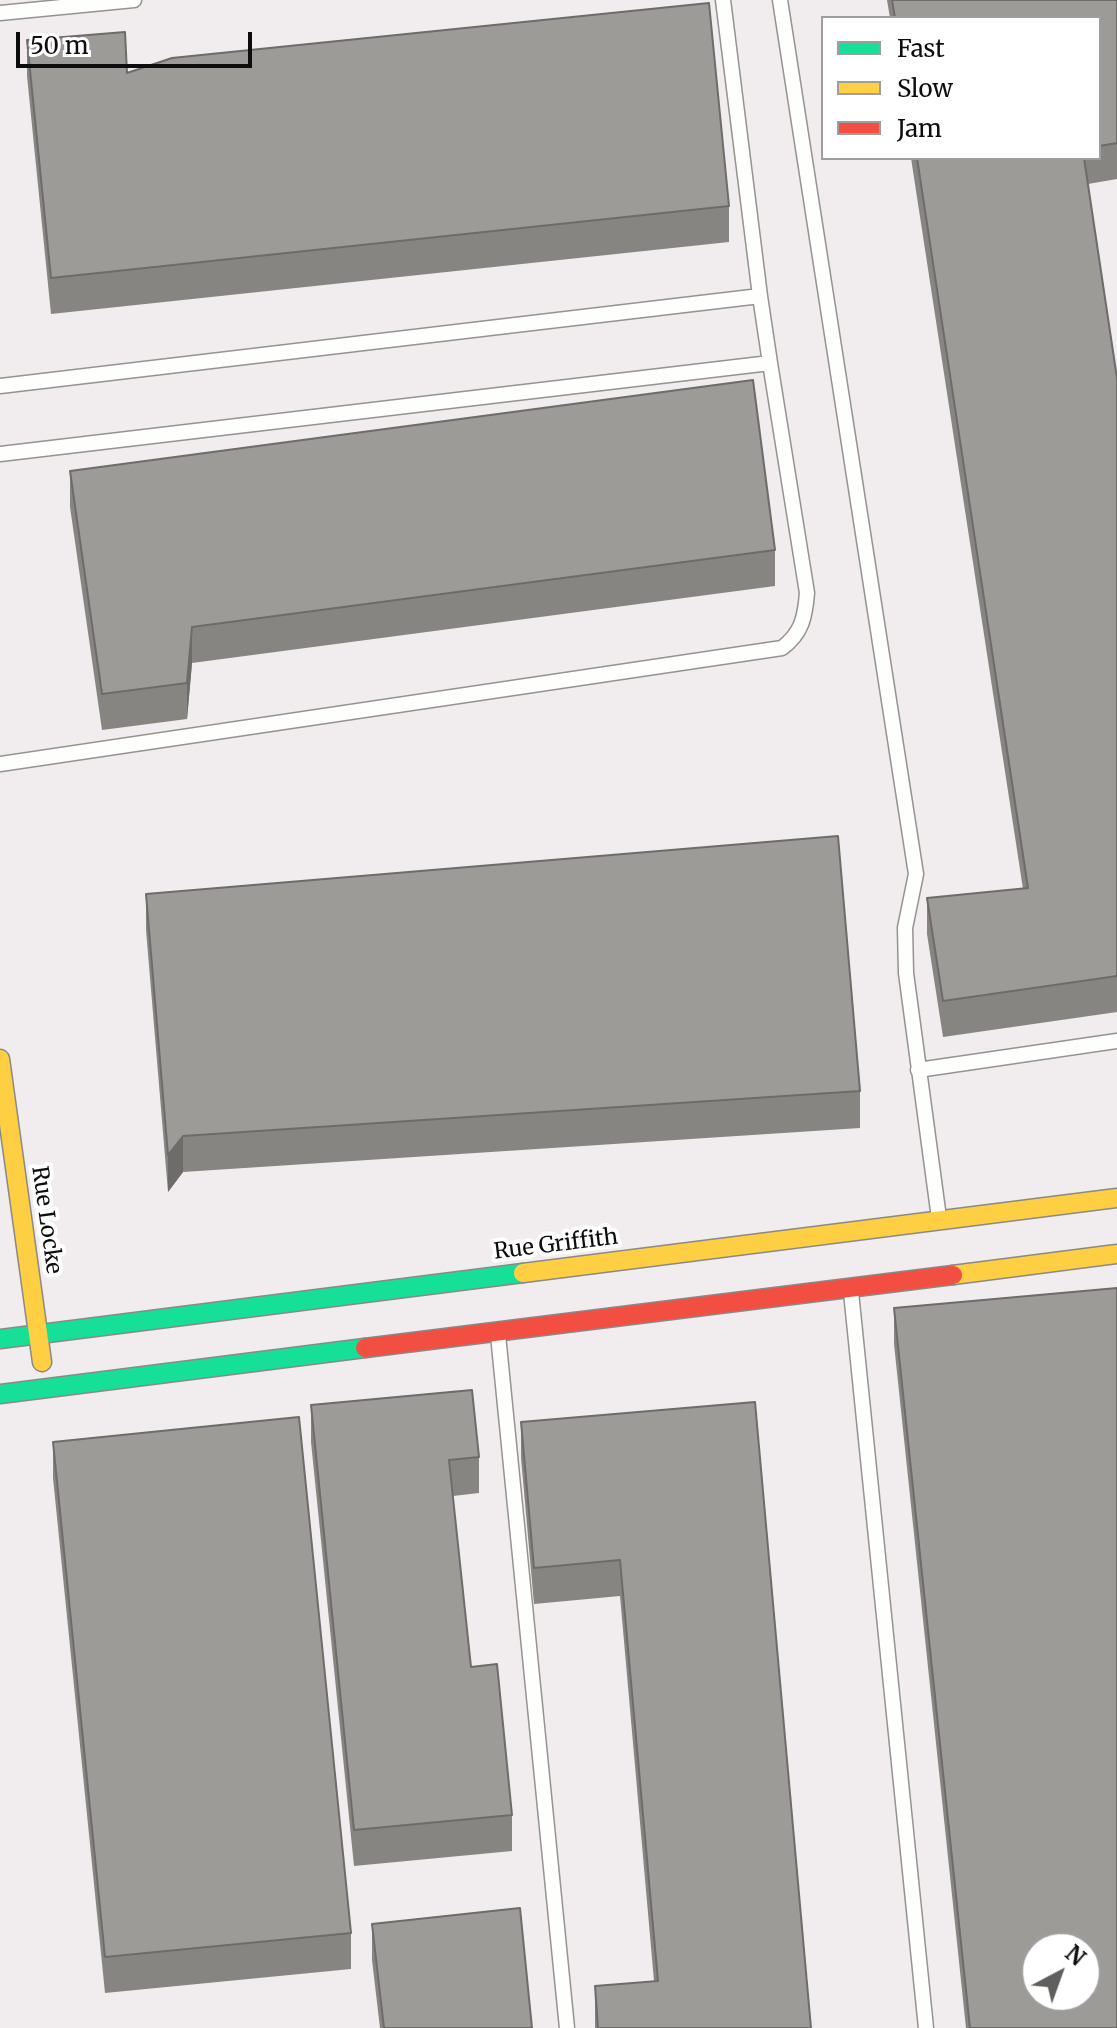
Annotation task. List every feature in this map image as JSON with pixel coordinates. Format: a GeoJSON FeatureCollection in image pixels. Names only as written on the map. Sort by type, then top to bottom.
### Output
{"type":"FeatureCollection","features":[{"type":"Feature","properties":{"kind":"street","name":"Rue Locke"},"geometry":{"type":"LineString","coordinates":[[0,1059],[46,1388]]}},
{"type":"Feature","properties":{"kind":"street","name":"Rue Griffith"},"geometry":{"type":"LineString","coordinates":[[0,1339],[1117,1198]]}},
{"type":"Feature","properties":{"kind":"street"},"geometry":{"type":"LineString","coordinates":[[0,1394],[1117,1254]]}},
{"type":"Feature","properties":{"kind":"lane"},"geometry":{"type":"LineString","coordinates":[[0,13],[134,0]]}},
{"type":"Feature","properties":{"kind":"lane"},"geometry":{"type":"LineString","coordinates":[[0,764],[782,648],[794,640],[806,608],[807,593],[760,296],[723,0]]}},
{"type":"Feature","properties":{"kind":"lane"},"geometry":{"type":"LineString","coordinates":[[780,0],[916,874],[905,928],[906,973],[939,1220]]}},
{"type":"Feature","properties":{"kind":"lane"},"geometry":{"type":"LineString","coordinates":[[0,386],[760,296]]}},
{"type":"Feature","properties":{"kind":"lane"},"geometry":{"type":"LineString","coordinates":[[0,454],[770,363]]}},
{"type":"Feature","properties":{"kind":"lane"},"geometry":{"type":"LineString","coordinates":[[918,1070],[1117,1041]]}},
{"type":"Feature","properties":{"kind":"lane"},"geometry":{"type":"LineString","coordinates":[[851,1287],[926,2028]]}},
{"type":"Feature","properties":{"kind":"lane"},"geometry":{"type":"LineString","coordinates":[[497,1331],[567,2028]]}},
{"type":"Feature","properties":{"kind":"shaded area"},"geometry":{"type":"Polygon","coordinates":[[[0,0],[1117,0],[1117,2028],[0,2028],[0,0]]]}},
{"type":"Feature","properties":{"kind":"building"},"geometry":{"type":"Polygon","coordinates":[[[892,0],[1117,0],[1117,143],[1101,146],[1101,16],[895,16],[892,0]]]}},
{"type":"Feature","properties":{"kind":"building"},"geometry":{"type":"Polygon","coordinates":[[[709,3],[729,206],[51,278],[27,40],[125,32],[127,73],[172,58],[709,3]]]}},
{"type":"Feature","properties":{"kind":"building"},"geometry":{"type":"Polygon","coordinates":[[[917,160],[1084,160],[1117,378],[1117,976],[943,1001],[927,898],[1028,888],[917,160]]]}},
{"type":"Feature","properties":{"kind":"building"},"geometry":{"type":"Polygon","coordinates":[[[753,380],[775,550],[192,627],[187,683],[102,694],[70,471],[753,380]]]}},
{"type":"Feature","properties":{"kind":"building"},"geometry":{"type":"Polygon","coordinates":[[[838,836],[860,1091],[183,1136],[168,1155],[146,894],[838,836]]]}},
{"type":"Feature","properties":{"kind":"building"},"geometry":{"type":"Polygon","coordinates":[[[1117,1288],[1117,2028],[970,2028],[894,1308],[1117,1288]]]}},
{"type":"Feature","properties":{"kind":"building"},"geometry":{"type":"Polygon","coordinates":[[[472,1390],[479,1457],[449,1460],[471,1667],[497,1664],[512,1815],[354,1830],[311,1405],[472,1390]]]}},
{"type":"Feature","properties":{"kind":"building"},"geometry":{"type":"Polygon","coordinates":[[[755,1402],[811,2028],[598,2028],[595,1986],[658,1981],[620,1560],[534,1568],[521,1422],[755,1402]]]}},
{"type":"Feature","properties":{"kind":"building"},"geometry":{"type":"Polygon","coordinates":[[[299,1417],[351,1933],[105,1957],[53,1442],[299,1417]]]}},
{"type":"Feature","properties":{"kind":"building"},"geometry":{"type":"Polygon","coordinates":[[[520,1908],[532,2028],[384,2028],[372,1924],[520,1908]]]}},
{"type":"Feature","properties":{"kind":"traffic: fast"},"geometry":{"type":"LineString","coordinates":[[0,1339],[523,1273]]}},
{"type":"Feature","properties":{"kind":"traffic: fast"},"geometry":{"type":"LineString","coordinates":[[0,1394],[365,1348]]}},
{"type":"Feature","properties":{"kind":"traffic: slow"},"geometry":{"type":"LineString","coordinates":[[0,1059],[42,1362]]}},
{"type":"Feature","properties":{"kind":"traffic: slow"},"geometry":{"type":"LineString","coordinates":[[523,1273],[1117,1198]]}},
{"type":"Feature","properties":{"kind":"traffic: slow"},"geometry":{"type":"LineString","coordinates":[[953,1275],[1117,1254]]}},
{"type":"Feature","properties":{"kind":"traffic: jam"},"geometry":{"type":"LineString","coordinates":[[365,1348],[953,1275]]}}]}
